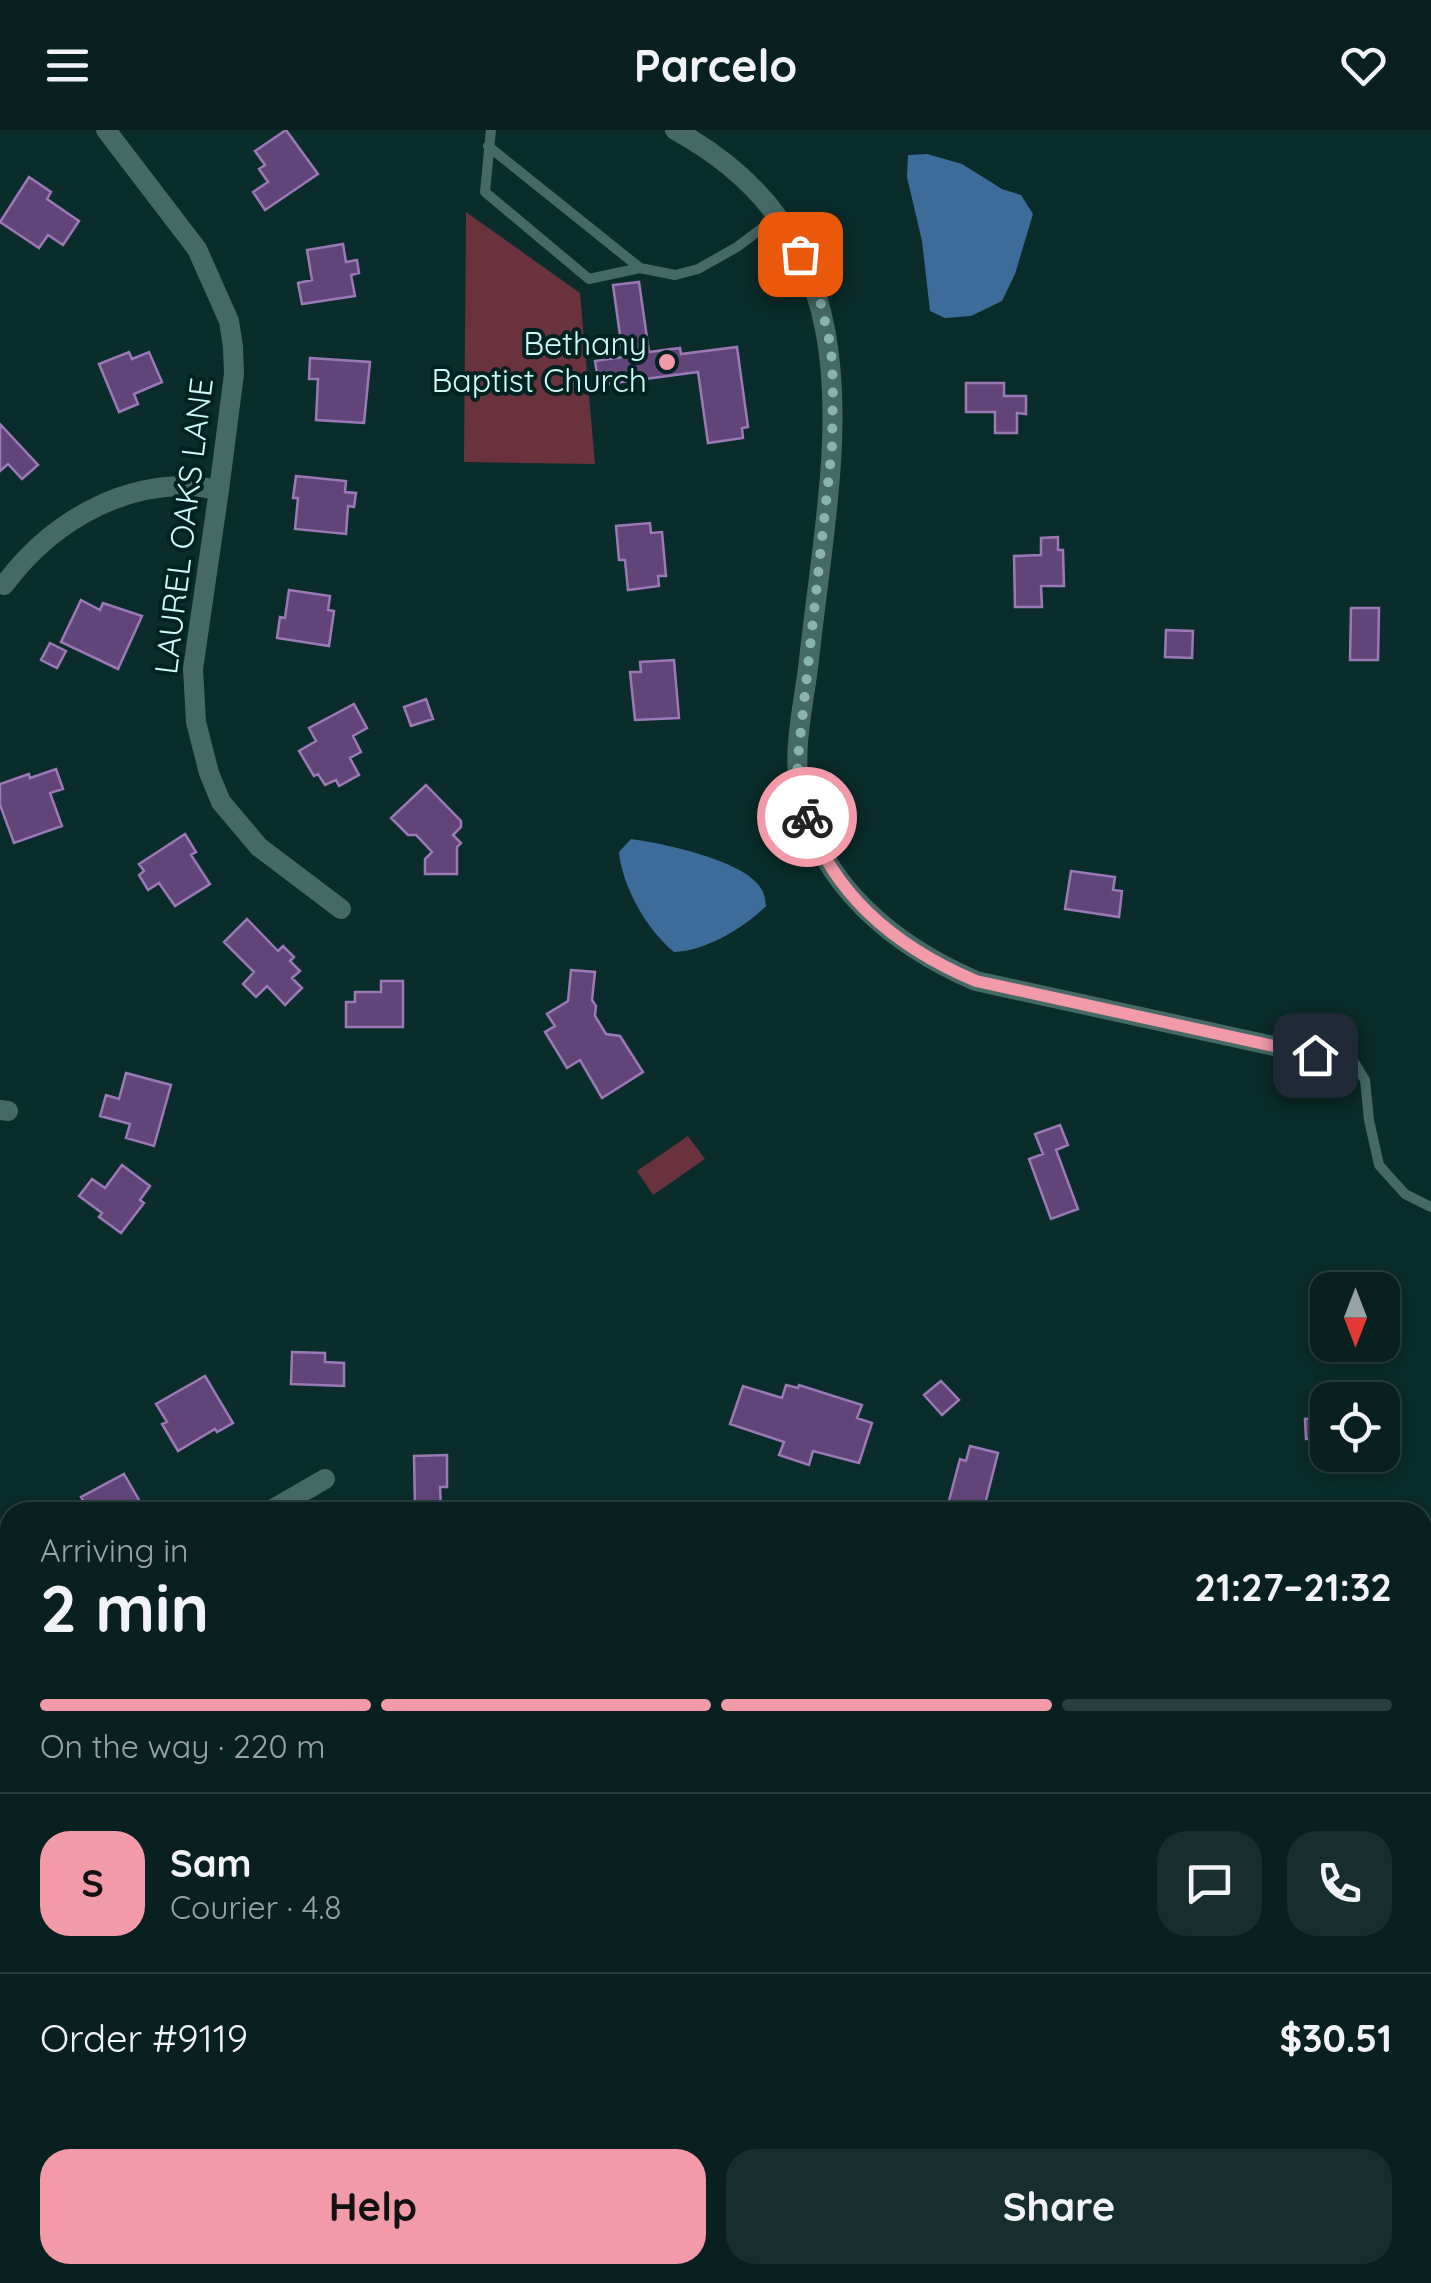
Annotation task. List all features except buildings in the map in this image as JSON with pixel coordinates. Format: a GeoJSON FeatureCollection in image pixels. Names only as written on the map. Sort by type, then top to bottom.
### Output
{"type":"FeatureCollection","features":[{"type":"Feature","properties":{"kind":"street","name":"LAUREL OAKS LANE"},"geometry":{"type":"LineString","coordinates":[[106,130],[197,249],[228,321],[234,374],[193,669],[201,748],[221,802],[259,847],[341,909]]}},
{"type":"Feature","properties":{"kind":"street"},"geometry":{"type":"LineString","coordinates":[[674,130],[701,144],[736,172],[778,216],[820,300],[831,348],[832,448],[797,766],[808,821],[839,880],[866,912],[898,940],[933,963],[976,981],[1315,1055],[1339,1037]]}},
{"type":"Feature","properties":{"kind":"street"},"geometry":{"type":"LineString","coordinates":[[4,585],[50,536],[94,508],[143,489],[169,485],[219,490]]}},
{"type":"Feature","properties":{"kind":"street"},"geometry":{"type":"LineString","coordinates":[[285,1502],[324,1479]]}},
{"type":"Feature","properties":{"kind":"lane"},"geometry":{"type":"LineString","coordinates":[[491,130],[485,192],[589,279],[640,268],[676,275],[698,269],[737,247],[778,216]]}},
{"type":"Feature","properties":{"kind":"lane"},"geometry":{"type":"LineString","coordinates":[[488,146],[640,268]]}},
{"type":"Feature","properties":{"kind":"lane"},"geometry":{"type":"LineString","coordinates":[[1339,1037],[1365,1080],[1379,1165],[1406,1194],[1431,1207]]}},
{"type":"Feature","properties":{"kind":"shaded area"},"geometry":{"type":"Polygon","coordinates":[[[466,212],[580,293],[595,464],[464,462],[466,212]]]}},
{"type":"Feature","properties":{"kind":"shaded area"},"geometry":{"type":"Polygon","coordinates":[[[688,1136],[705,1159],[653,1195],[637,1171],[688,1136]]]}},
{"type":"Feature","properties":{"kind":"water"},"geometry":{"type":"Polygon","coordinates":[[[927,154],[962,164],[1002,189],[1021,195],[1033,214],[1015,274],[1002,301],[971,316],[945,318],[930,311],[922,241],[907,177],[908,155],[927,154]]]}},
{"type":"Feature","properties":{"kind":"water"},"geometry":{"type":"Polygon","coordinates":[[[631,839],[703,855],[740,870],[762,890],[766,906],[723,937],[674,952],[646,920],[625,879],[619,852],[631,839]]]}},
{"type":"Feature","properties":{"kind":"way so far"},"geometry":{"type":"LineString","coordinates":[[800,254],[820,300],[831,348],[833,383],[832,448],[797,766],[807,817]]}},
{"type":"Feature","properties":{"kind":"place","name":"Bethany Baptist Church"},"geometry":{"type":"Point","coordinates":[667,362]}},
{"type":"Feature","properties":{"kind":"route"},"geometry":{"type":"LineString","coordinates":[[807,817],[839,880],[866,912],[933,963],[976,981],[1315,1055]]}}]}
